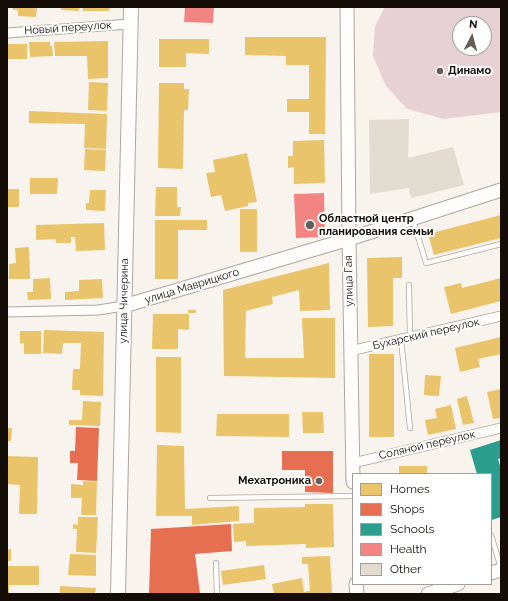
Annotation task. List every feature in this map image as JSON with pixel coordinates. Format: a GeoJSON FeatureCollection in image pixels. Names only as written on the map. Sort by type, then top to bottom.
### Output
{"type":"FeatureCollection","features":[{"type":"Feature","properties":{"kind":"main road","name":"улица Чичерина"},"geometry":{"type":"LineString","coordinates":[[118,594],[131,7]]}},
{"type":"Feature","properties":{"kind":"street","name":"улица Гая"},"geometry":{"type":"LineString","coordinates":[[347,7],[353,473]]}},
{"type":"Feature","properties":{"kind":"street","name":"Новый переулок"},"geometry":{"type":"LineString","coordinates":[[7,33],[130,24]]}},
{"type":"Feature","properties":{"kind":"street","name":"улица Маврицкого"},"geometry":{"type":"LineString","coordinates":[[7,312],[98,310],[124,306],[349,239],[501,190]]}},
{"type":"Feature","properties":{"kind":"street","name":"Бухарский переулок"},"geometry":{"type":"LineString","coordinates":[[350,351],[501,316]]}},
{"type":"Feature","properties":{"kind":"street","name":"Соляной переулок"},"geometry":{"type":"LineString","coordinates":[[352,463],[501,428]]}},
{"type":"Feature","properties":{"kind":"street"},"geometry":{"type":"LineString","coordinates":[[428,594],[455,585]]}},
{"type":"Feature","properties":{"kind":"lane"},"geometry":{"type":"LineString","coordinates":[[413,218],[426,263],[501,244]]}},
{"type":"Feature","properties":{"kind":"lane"},"geometry":{"type":"LineString","coordinates":[[409,285],[406,338],[410,428]]}},
{"type":"Feature","properties":{"kind":"lane"},"geometry":{"type":"LineString","coordinates":[[210,498],[352,496]]}},
{"type":"Feature","properties":{"kind":"lane"},"geometry":{"type":"LineString","coordinates":[[492,538],[501,569]]}},
{"type":"Feature","properties":{"kind":"lane"},"geometry":{"type":"LineString","coordinates":[[216,563],[217,594]]}},
{"type":"Feature","properties":{"kind":"shaded area","name":"Динамо"},"geometry":{"type":"Polygon","coordinates":[[[385,7],[501,7],[501,112],[444,119],[407,109],[386,86],[373,56],[375,26],[385,7]]]}},
{"type":"Feature","properties":{"kind":"building: Homes"},"geometry":{"type":"Polygon","coordinates":[[[13,7],[37,7],[36,17],[18,16],[18,10],[13,10],[13,7]]]}},
{"type":"Feature","properties":{"kind":"building: Homes"},"geometry":{"type":"Polygon","coordinates":[[[61,7],[79,7],[79,11],[61,10],[61,7]]]}},
{"type":"Feature","properties":{"kind":"building: Homes"},"geometry":{"type":"Polygon","coordinates":[[[83,7],[110,7],[109,11],[83,11],[83,7]]]}},
{"type":"Feature","properties":{"kind":"building: Homes"},"geometry":{"type":"Polygon","coordinates":[[[245,37],[326,37],[325,134],[309,134],[309,112],[287,112],[287,99],[309,99],[309,65],[286,65],[286,56],[245,55],[245,37]]]}},
{"type":"Feature","properties":{"kind":"building: Homes"},"geometry":{"type":"Polygon","coordinates":[[[159,39],[209,39],[209,54],[186,53],[186,67],[159,67],[159,39]]]}},
{"type":"Feature","properties":{"kind":"building: Homes"},"geometry":{"type":"Polygon","coordinates":[[[108,41],[108,78],[88,79],[87,56],[55,56],[54,42],[108,41]]]}},
{"type":"Feature","properties":{"kind":"building: Homes"},"geometry":{"type":"Polygon","coordinates":[[[29,42],[50,42],[53,56],[30,57],[29,42]]]}},
{"type":"Feature","properties":{"kind":"building: Homes"},"geometry":{"type":"Polygon","coordinates":[[[7,44],[27,44],[27,59],[7,59],[7,44]]]}},
{"type":"Feature","properties":{"kind":"building: Homes"},"geometry":{"type":"Polygon","coordinates":[[[89,82],[108,83],[107,111],[88,110],[89,82]]]}},
{"type":"Feature","properties":{"kind":"building: Homes"},"geometry":{"type":"Polygon","coordinates":[[[159,83],[184,83],[184,89],[189,89],[188,110],[184,110],[183,169],[158,168],[159,83]]]}},
{"type":"Feature","properties":{"kind":"building: Homes"},"geometry":{"type":"Polygon","coordinates":[[[29,111],[107,114],[106,149],[84,148],[85,124],[29,123],[29,111]]]}},
{"type":"Feature","properties":{"kind":"building: Homes"},"geometry":{"type":"Polygon","coordinates":[[[324,140],[325,183],[294,184],[294,167],[288,168],[288,156],[293,156],[293,141],[324,140]]]}},
{"type":"Feature","properties":{"kind":"building: Homes"},"geometry":{"type":"Polygon","coordinates":[[[85,149],[106,150],[105,171],[84,170],[85,149]]]}},
{"type":"Feature","properties":{"kind":"building: Homes"},"geometry":{"type":"Polygon","coordinates":[[[247,153],[257,202],[248,203],[248,206],[225,211],[221,195],[211,197],[206,173],[215,172],[213,160],[247,153]]]}},
{"type":"Feature","properties":{"kind":"building: Homes"},"geometry":{"type":"Polygon","coordinates":[[[30,178],[58,178],[57,194],[30,194],[30,178]]]}},
{"type":"Feature","properties":{"kind":"building: Homes"},"geometry":{"type":"Polygon","coordinates":[[[156,187],[177,187],[177,207],[181,207],[180,216],[155,216],[156,187]]]}},
{"type":"Feature","properties":{"kind":"building: Homes"},"geometry":{"type":"Polygon","coordinates":[[[7,189],[19,189],[19,207],[7,207],[7,189]]]}},
{"type":"Feature","properties":{"kind":"building: Homes"},"geometry":{"type":"Polygon","coordinates":[[[90,190],[106,190],[105,211],[86,210],[86,203],[89,203],[90,190]]]}},
{"type":"Feature","properties":{"kind":"building: Homes"},"geometry":{"type":"Polygon","coordinates":[[[240,209],[257,209],[257,252],[240,252],[240,209]]]}},
{"type":"Feature","properties":{"kind":"building: Homes"},"geometry":{"type":"Polygon","coordinates":[[[501,215],[501,238],[434,255],[428,234],[501,215]]]}},
{"type":"Feature","properties":{"kind":"building: Homes"},"geometry":{"type":"Polygon","coordinates":[[[155,220],[207,220],[207,230],[178,230],[178,279],[155,279],[155,220]]]}},
{"type":"Feature","properties":{"kind":"building: Homes"},"geometry":{"type":"Polygon","coordinates":[[[104,223],[105,250],[76,251],[75,237],[71,237],[71,243],[56,243],[56,239],[36,240],[36,225],[104,223]]]}},
{"type":"Feature","properties":{"kind":"building: Homes"},"geometry":{"type":"Polygon","coordinates":[[[29,247],[30,279],[9,279],[9,264],[16,263],[15,248],[29,247]]]}},
{"type":"Feature","properties":{"kind":"building: Homes"},"geometry":{"type":"Polygon","coordinates":[[[402,257],[402,278],[393,278],[393,326],[368,327],[367,258],[402,257]]]}},
{"type":"Feature","properties":{"kind":"building: Homes"},"geometry":{"type":"Polygon","coordinates":[[[329,263],[330,310],[300,311],[299,290],[272,297],[273,304],[246,311],[245,358],[304,358],[302,318],[335,318],[335,378],[224,376],[223,290],[329,263]]]}},
{"type":"Feature","properties":{"kind":"building: Homes"},"geometry":{"type":"Polygon","coordinates":[[[50,278],[51,299],[28,300],[27,292],[33,292],[33,279],[50,278]]]}},
{"type":"Feature","properties":{"kind":"building: Homes"},"geometry":{"type":"Polygon","coordinates":[[[501,278],[501,301],[451,314],[444,287],[461,283],[462,288],[501,278]]]}},
{"type":"Feature","properties":{"kind":"building: Homes"},"geometry":{"type":"Polygon","coordinates":[[[102,279],[103,298],[65,300],[65,292],[79,291],[79,280],[102,279]]]}},
{"type":"Feature","properties":{"kind":"building: Homes"},"geometry":{"type":"Polygon","coordinates":[[[188,310],[196,310],[196,313],[188,313],[188,310]]]}},
{"type":"Feature","properties":{"kind":"building: Homes"},"geometry":{"type":"Polygon","coordinates":[[[153,314],[189,314],[189,330],[178,329],[178,349],[152,349],[153,314]]]}},
{"type":"Feature","properties":{"kind":"building: Homes"},"geometry":{"type":"Polygon","coordinates":[[[44,330],[104,332],[103,396],[80,395],[80,390],[72,390],[73,369],[80,369],[81,343],[63,343],[62,354],[43,353],[44,330]]]}},
{"type":"Feature","properties":{"kind":"building: Homes"},"geometry":{"type":"Polygon","coordinates":[[[20,331],[41,331],[41,354],[24,354],[24,343],[20,344],[20,331]]]}},
{"type":"Feature","properties":{"kind":"building: Homes"},"geometry":{"type":"Polygon","coordinates":[[[501,337],[501,354],[478,359],[480,367],[460,372],[455,348],[501,337]]]}},
{"type":"Feature","properties":{"kind":"building: Homes"},"geometry":{"type":"Polygon","coordinates":[[[369,354],[394,354],[394,437],[369,437],[369,354]]]}},
{"type":"Feature","properties":{"kind":"building: Homes"},"geometry":{"type":"Polygon","coordinates":[[[156,357],[181,357],[181,433],[156,432],[156,357]]]}},
{"type":"Feature","properties":{"kind":"building: Homes"},"geometry":{"type":"Polygon","coordinates":[[[425,375],[441,376],[439,396],[424,395],[425,375]]]}},
{"type":"Feature","properties":{"kind":"building: Homes"},"geometry":{"type":"Polygon","coordinates":[[[501,389],[501,418],[493,419],[487,392],[501,389]]]}},
{"type":"Feature","properties":{"kind":"building: Homes"},"geometry":{"type":"Polygon","coordinates":[[[467,396],[474,423],[463,425],[457,399],[467,396]]]}},
{"type":"Feature","properties":{"kind":"building: Homes"},"geometry":{"type":"Polygon","coordinates":[[[83,401],[101,402],[100,426],[69,425],[69,420],[82,420],[83,401]]]}},
{"type":"Feature","properties":{"kind":"building: Homes"},"geometry":{"type":"Polygon","coordinates":[[[451,405],[456,429],[428,435],[425,420],[437,418],[435,409],[451,405]]]}},
{"type":"Feature","properties":{"kind":"building: Homes"},"geometry":{"type":"Polygon","coordinates":[[[302,412],[323,412],[324,433],[303,433],[302,412]]]}},
{"type":"Feature","properties":{"kind":"building: Homes"},"geometry":{"type":"Polygon","coordinates":[[[217,414],[289,414],[289,437],[216,436],[217,414]]]}},
{"type":"Feature","properties":{"kind":"building: Homes"},"geometry":{"type":"Polygon","coordinates":[[[7,428],[12,428],[11,441],[7,441],[7,428]]]}},
{"type":"Feature","properties":{"kind":"building: Homes"},"geometry":{"type":"Polygon","coordinates":[[[157,445],[184,446],[185,509],[239,506],[239,521],[192,525],[192,516],[156,516],[157,445]]]}},
{"type":"Feature","properties":{"kind":"building: Homes"},"geometry":{"type":"Polygon","coordinates":[[[7,456],[38,457],[37,514],[19,514],[20,485],[7,484],[7,456]]]}},
{"type":"Feature","properties":{"kind":"building: Homes"},"geometry":{"type":"Polygon","coordinates":[[[399,466],[427,466],[427,473],[399,473],[399,466]]]}},
{"type":"Feature","properties":{"kind":"building: Homes"},"geometry":{"type":"Polygon","coordinates":[[[83,481],[97,482],[96,515],[81,515],[82,498],[71,498],[71,484],[83,485],[83,481]]]}},
{"type":"Feature","properties":{"kind":"building: Homes"},"geometry":{"type":"Polygon","coordinates":[[[305,504],[333,504],[334,547],[306,548],[306,544],[246,546],[246,541],[234,542],[233,524],[254,523],[254,508],[305,507],[305,504]]]}},
{"type":"Feature","properties":{"kind":"building: Homes"},"geometry":{"type":"Polygon","coordinates":[[[78,517],[98,517],[96,553],[76,552],[77,529],[73,529],[73,524],[78,525],[78,517]]]}},
{"type":"Feature","properties":{"kind":"building: Homes"},"geometry":{"type":"Polygon","coordinates":[[[11,549],[11,561],[7,561],[7,550],[11,549]]]}},
{"type":"Feature","properties":{"kind":"building: Homes"},"geometry":{"type":"Polygon","coordinates":[[[70,554],[96,555],[96,576],[68,575],[70,554]]]}},
{"type":"Feature","properties":{"kind":"building: Homes"},"geometry":{"type":"Polygon","coordinates":[[[330,556],[332,594],[274,594],[272,584],[302,578],[304,592],[310,591],[308,564],[302,564],[302,557],[330,556]]]}},
{"type":"Feature","properties":{"kind":"building: Homes"},"geometry":{"type":"Polygon","coordinates":[[[264,565],[266,579],[223,585],[221,571],[264,565]]]}},
{"type":"Feature","properties":{"kind":"building: Homes"},"geometry":{"type":"Polygon","coordinates":[[[7,566],[39,566],[39,585],[9,585],[9,594],[7,594],[7,566]]]}},
{"type":"Feature","properties":{"kind":"building: Homes"},"geometry":{"type":"Polygon","coordinates":[[[60,586],[96,588],[95,594],[60,594],[60,586]]]}},
{"type":"Feature","properties":{"kind":"building: Shops"},"geometry":{"type":"Polygon","coordinates":[[[76,427],[99,428],[97,481],[77,480],[78,463],[70,463],[70,451],[75,451],[76,427]]]}},
{"type":"Feature","properties":{"kind":"building: Shops","name":"Мехатроника"},"geometry":{"type":"Polygon","coordinates":[[[282,451],[333,451],[333,493],[305,492],[305,470],[282,470],[282,451]]]}},
{"type":"Feature","properties":{"kind":"building: Shops"},"geometry":{"type":"Polygon","coordinates":[[[231,524],[232,551],[195,554],[200,594],[149,594],[151,529],[231,524]]]}},
{"type":"Feature","properties":{"kind":"building: Schools"},"geometry":{"type":"Polygon","coordinates":[[[501,440],[501,458],[498,459],[501,469],[501,517],[492,520],[492,473],[477,473],[470,450],[501,440]]]}},
{"type":"Feature","properties":{"kind":"building: Health"},"geometry":{"type":"Polygon","coordinates":[[[185,7],[214,7],[213,23],[184,22],[185,7]]]}},
{"type":"Feature","properties":{"kind":"building: Health","name":"Областной центр планирования семьи"},"geometry":{"type":"Polygon","coordinates":[[[324,193],[325,237],[296,238],[294,194],[324,193]]]}},
{"type":"Feature","properties":{"kind":"building: Other"},"geometry":{"type":"Polygon","coordinates":[[[409,119],[408,158],[453,147],[464,185],[411,198],[409,188],[370,194],[369,120],[409,119]]]}},
{"type":"Feature","properties":{"kind":"place","name":"Динамо"},"geometry":{"type":"Point","coordinates":[440,71]}},
{"type":"Feature","properties":{"kind":"place","name":"Областной центр планирования семьи"},"geometry":{"type":"Point","coordinates":[310,225]}},
{"type":"Feature","properties":{"kind":"place","name":"Мехатроника"},"geometry":{"type":"Point","coordinates":[319,481]}}]}
